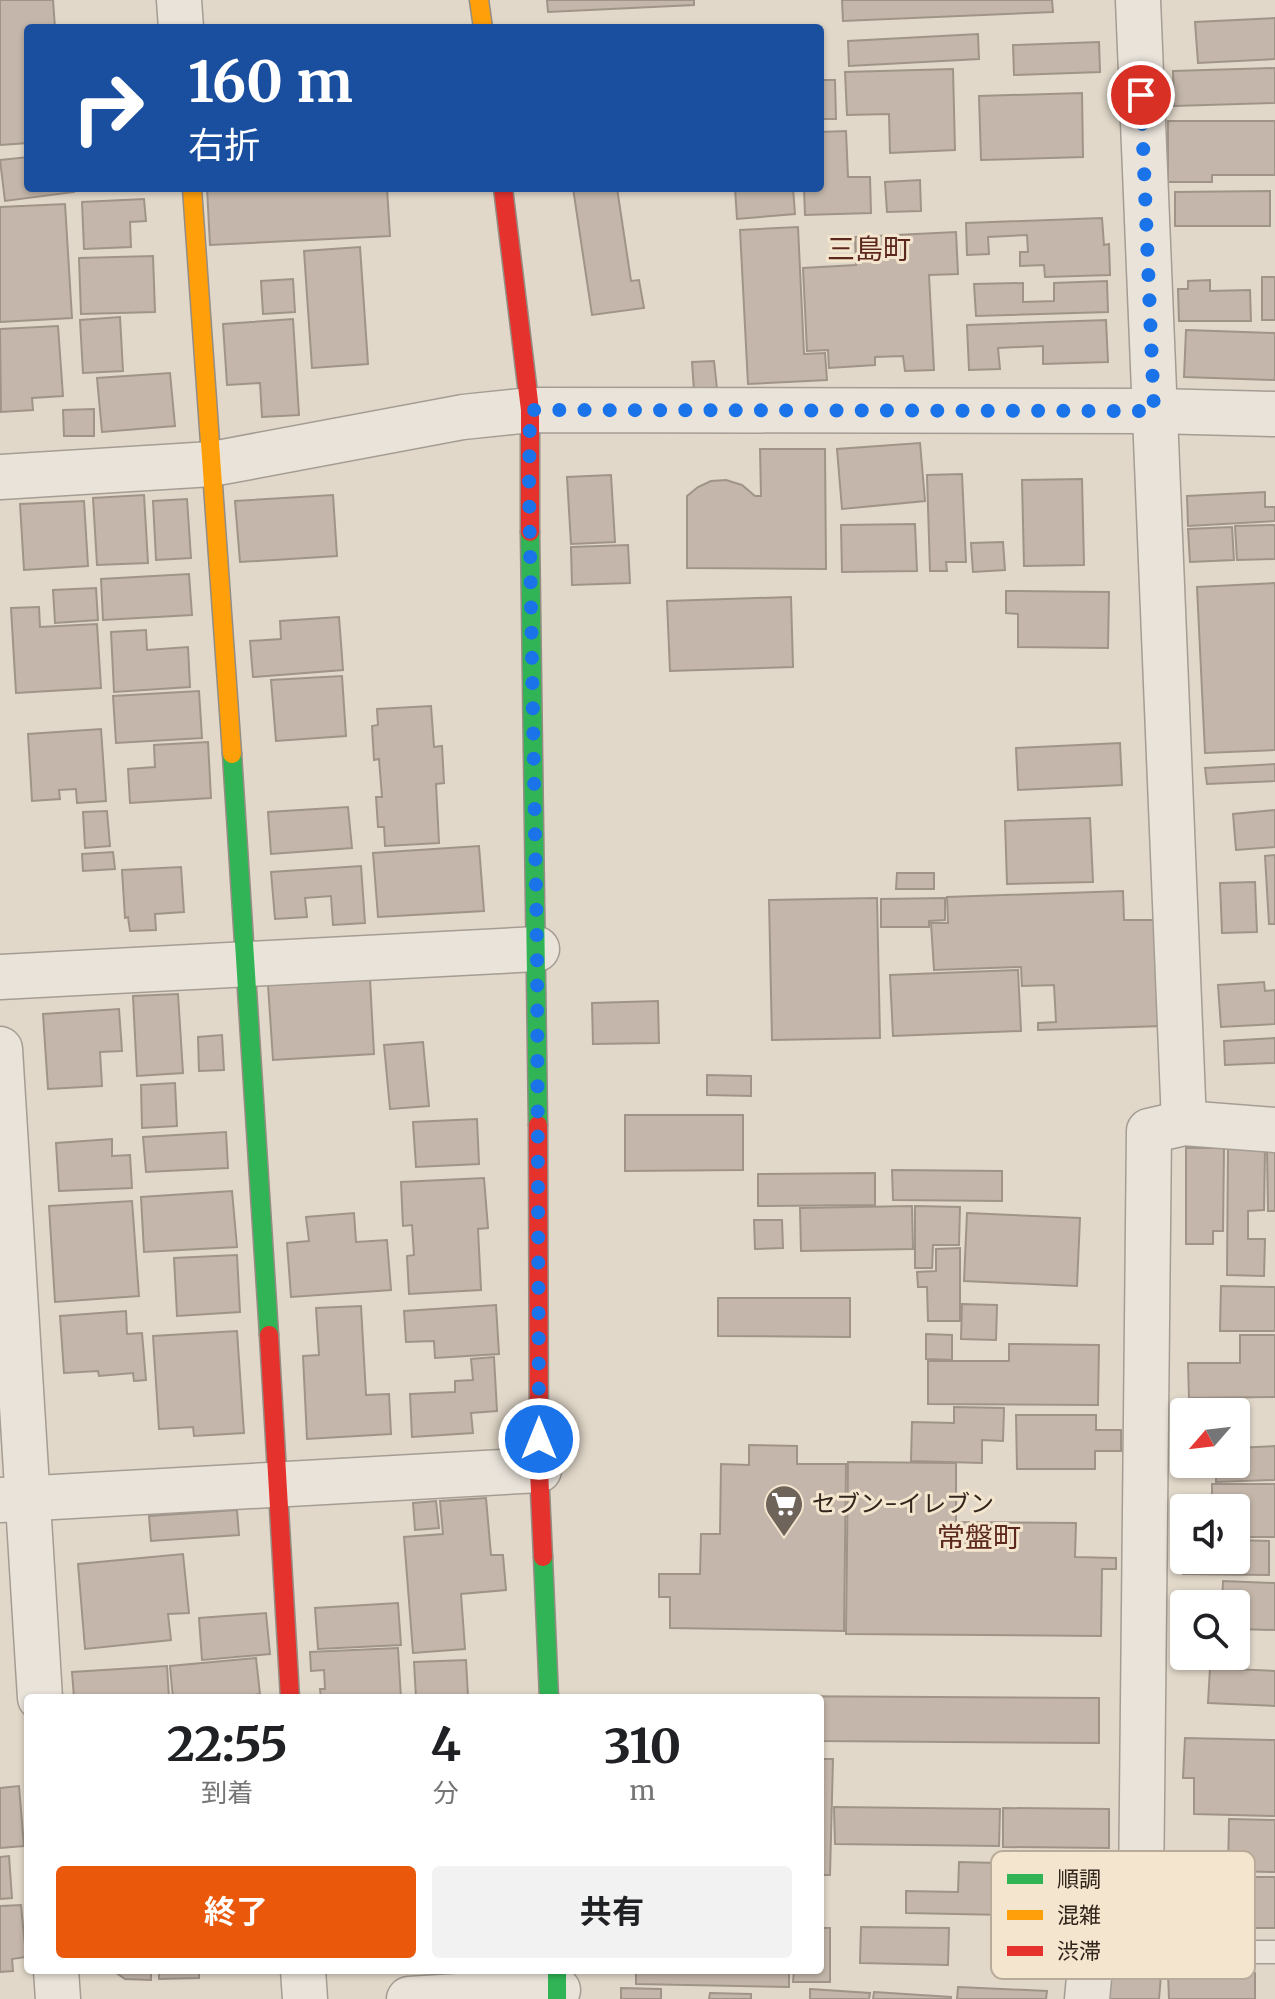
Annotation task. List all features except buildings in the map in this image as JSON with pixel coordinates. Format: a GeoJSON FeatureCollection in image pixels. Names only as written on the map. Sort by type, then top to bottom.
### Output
{"type":"FeatureCollection","features":[{"type":"Feature","properties":{"kind":"street"},"geometry":{"type":"LineString","coordinates":[[179,0],[181,24]]}},
{"type":"Feature","properties":{"kind":"street"},"geometry":{"type":"LineString","coordinates":[[479,0],[482,24]]}},
{"type":"Feature","properties":{"kind":"street"},"geometry":{"type":"LineString","coordinates":[[1138,0],[1154,411],[1167,1127],[1142,1851]]}},
{"type":"Feature","properties":{"kind":"street"},"geometry":{"type":"LineString","coordinates":[[192,192],[247,963],[290,1694]]}},
{"type":"Feature","properties":{"kind":"street"},"geometry":{"type":"LineString","coordinates":[[503,192],[530,410],[537,949],[539,1470],[549,1694]]}},
{"type":"Feature","properties":{"kind":"street"},"geometry":{"type":"LineString","coordinates":[[0,477],[212,464],[463,417],[530,410],[1275,414]]}},
{"type":"Feature","properties":{"kind":"street"},"geometry":{"type":"LineString","coordinates":[[0,977],[537,949]]}},
{"type":"Feature","properties":{"kind":"street"},"geometry":{"type":"LineString","coordinates":[[0,1049],[14,1499],[39,1694]]}},
{"type":"Feature","properties":{"kind":"street"},"geometry":{"type":"LineString","coordinates":[[1167,1127],[1275,1130]]}},
{"type":"Feature","properties":{"kind":"street"},"geometry":{"type":"LineString","coordinates":[[14,1499],[539,1470]]}},
{"type":"Feature","properties":{"kind":"street"},"geometry":{"type":"LineString","coordinates":[[56,1974],[58,1999]]}},
{"type":"Feature","properties":{"kind":"street"},"geometry":{"type":"LineString","coordinates":[[303,1974],[305,1999]]}},
{"type":"Feature","properties":{"kind":"street"},"geometry":{"type":"LineString","coordinates":[[1087,1999],[1089,1979]]}},
{"type":"Feature","properties":{"kind":"street"},"geometry":{"type":"LineString","coordinates":[[409,1999],[557,1986]]}},
{"type":"Feature","properties":{"kind":"traffic: fast"},"geometry":{"type":"LineString","coordinates":[[530,532],[538,1125]]}},
{"type":"Feature","properties":{"kind":"traffic: fast"},"geometry":{"type":"LineString","coordinates":[[232,754],[269,1335]]}},
{"type":"Feature","properties":{"kind":"traffic: fast"},"geometry":{"type":"LineString","coordinates":[[543,1557],[549,1694]]}},
{"type":"Feature","properties":{"kind":"traffic: fast"},"geometry":{"type":"LineString","coordinates":[[557,1974],[557,1999]]}},
{"type":"Feature","properties":{"kind":"traffic: slow"},"geometry":{"type":"LineString","coordinates":[[479,0],[482,24]]}},
{"type":"Feature","properties":{"kind":"traffic: slow"},"geometry":{"type":"LineString","coordinates":[[192,192],[232,754]]}},
{"type":"Feature","properties":{"kind":"traffic: jam"},"geometry":{"type":"LineString","coordinates":[[503,192],[530,410],[530,532]]}},
{"type":"Feature","properties":{"kind":"traffic: jam"},"geometry":{"type":"LineString","coordinates":[[538,1125],[539,1470],[543,1557]]}},
{"type":"Feature","properties":{"kind":"traffic: jam"},"geometry":{"type":"LineString","coordinates":[[269,1335],[290,1694]]}},
{"type":"Feature","properties":{"kind":"place","name":"セブン-イレブン"},"geometry":{"type":"Point","coordinates":[784,1538]}},
{"type":"Feature","properties":{"kind":"district","name":"三島町"},"geometry":{"type":"Point","coordinates":[869,249]}},
{"type":"Feature","properties":{"kind":"district","name":"常盤町"},"geometry":{"type":"Point","coordinates":[979,1537]}},
{"type":"Feature","properties":{"kind":"route"},"geometry":{"type":"LineString","coordinates":[[539,1439],[530,410],[1154,411],[1141,95]]}}]}
